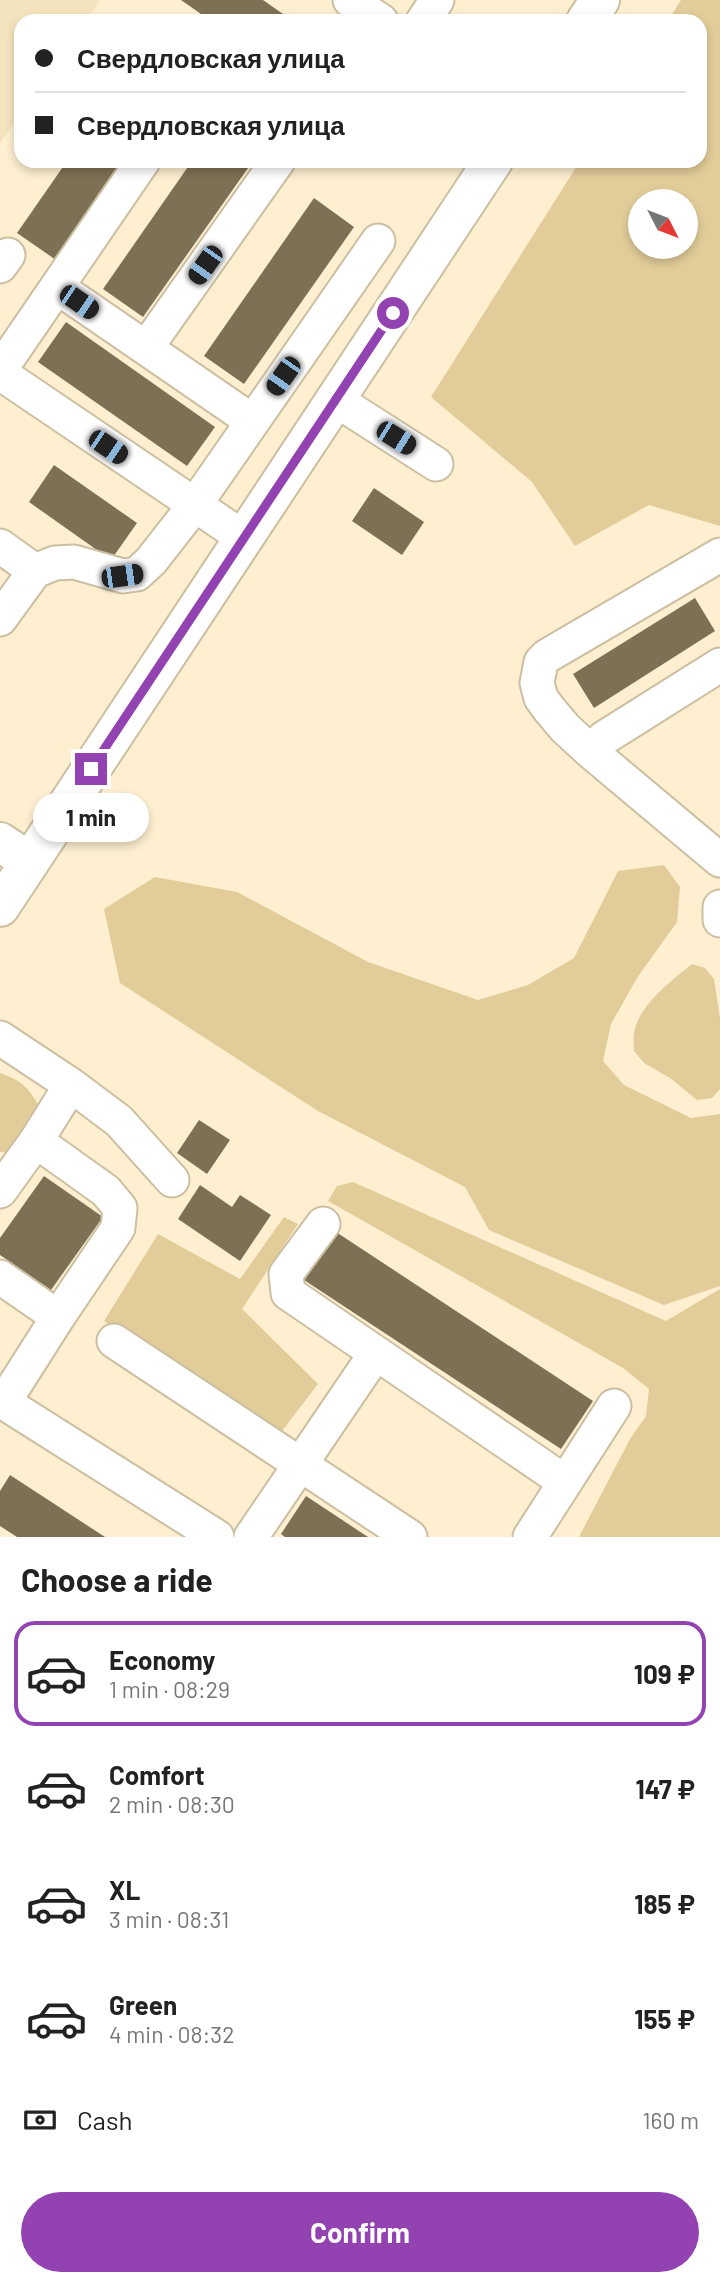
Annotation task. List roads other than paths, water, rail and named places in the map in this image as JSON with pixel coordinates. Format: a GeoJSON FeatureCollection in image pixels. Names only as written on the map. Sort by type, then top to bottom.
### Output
{"type":"FeatureCollection","features":[{"type":"Feature","properties":{"kind":"main road"},"geometry":{"type":"LineString","coordinates":[[0,907],[15,852],[244,538],[489,168]]}},
{"type":"Feature","properties":{"kind":"street"},"geometry":{"type":"LineString","coordinates":[[350,0],[371,14]]}},
{"type":"Feature","properties":{"kind":"street"},"geometry":{"type":"LineString","coordinates":[[138,168],[0,371],[244,538]]}},
{"type":"Feature","properties":{"kind":"street"},"geometry":{"type":"LineString","coordinates":[[146,348],[273,168]]}},
{"type":"Feature","properties":{"kind":"street"},"geometry":{"type":"LineString","coordinates":[[0,620],[35,571],[55,563],[74,562],[122,576],[137,574],[194,506],[378,241]]}},
{"type":"Feature","properties":{"kind":"street"},"geometry":{"type":"LineString","coordinates":[[57,287],[251,421]]}},
{"type":"Feature","properties":{"kind":"street"},"geometry":{"type":"LineString","coordinates":[[336,400],[436,464]]}},
{"type":"Feature","properties":{"kind":"street"},"geometry":{"type":"LineString","coordinates":[[0,546],[35,571]]}},
{"type":"Feature","properties":{"kind":"street"},"geometry":{"type":"LineString","coordinates":[[720,555],[547,656],[541,662],[537,683],[541,698],[565,728],[720,860]]}},
{"type":"Feature","properties":{"kind":"street"},"geometry":{"type":"LineString","coordinates":[[590,751],[604,737],[720,665]]}},
{"type":"Feature","properties":{"kind":"street"},"geometry":{"type":"LineString","coordinates":[[720,906],[720,920]]}},
{"type":"Feature","properties":{"kind":"street"},"geometry":{"type":"LineString","coordinates":[[0,1038],[119,1121],[172,1180]]}},
{"type":"Feature","properties":{"kind":"street"},"geometry":{"type":"LineString","coordinates":[[0,1191],[36,1142],[71,1085]]}},
{"type":"Feature","properties":{"kind":"street"},"geometry":{"type":"LineString","coordinates":[[36,1142],[106,1191],[120,1208],[118,1228],[2,1401],[217,1537]]}},
{"type":"Feature","properties":{"kind":"street"},"geometry":{"type":"LineString","coordinates":[[323,1224],[286,1274],[288,1293],[565,1482]]}},
{"type":"Feature","properties":{"kind":"street"},"geometry":{"type":"LineString","coordinates":[[0,1277],[58,1317]]}},
{"type":"Feature","properties":{"kind":"street"},"geometry":{"type":"LineString","coordinates":[[114,1341],[410,1537]]}},
{"type":"Feature","properties":{"kind":"street"},"geometry":{"type":"LineString","coordinates":[[251,1537],[376,1353]]}},
{"type":"Feature","properties":{"kind":"street"},"geometry":{"type":"LineString","coordinates":[[530,1537],[614,1406]]}}]}
